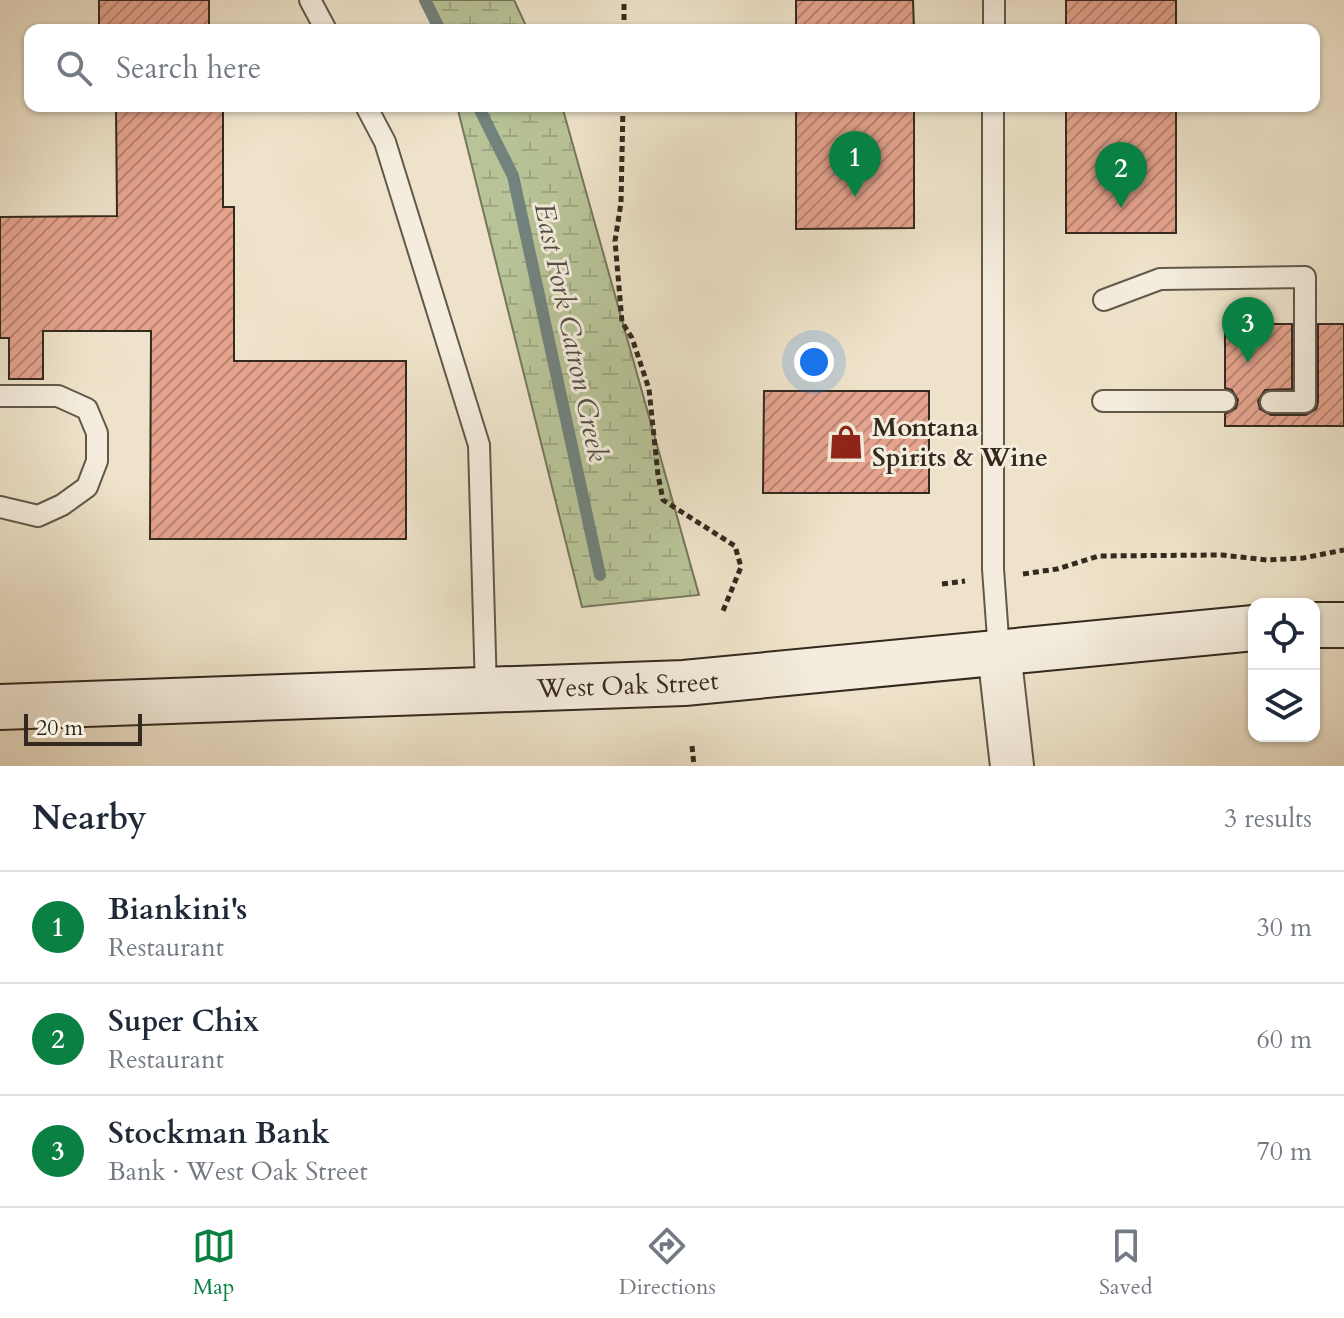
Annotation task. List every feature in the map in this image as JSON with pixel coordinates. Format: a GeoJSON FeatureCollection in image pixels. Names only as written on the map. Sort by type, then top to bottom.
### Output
{"type":"FeatureCollection","features":[{"type":"Feature","properties":{"kind":"main road"},"geometry":{"type":"LineString","coordinates":[[1320,625],[1344,625]]}},
{"type":"Feature","properties":{"kind":"main road","name":"West Oak Street"},"geometry":{"type":"LineString","coordinates":[[0,707],[684,683],[1248,629]]}},
{"type":"Feature","properties":{"kind":"street"},"geometry":{"type":"LineString","coordinates":[[999,652],[1012,766]]}},
{"type":"Feature","properties":{"kind":"lane"},"geometry":{"type":"LineString","coordinates":[[310,0],[323,24]]}},
{"type":"Feature","properties":{"kind":"lane"},"geometry":{"type":"LineString","coordinates":[[994,0],[994,24]]}},
{"type":"Feature","properties":{"kind":"lane"},"geometry":{"type":"LineString","coordinates":[[369,112],[385,142],[479,445],[486,690]]}},
{"type":"Feature","properties":{"kind":"lane"},"geometry":{"type":"LineString","coordinates":[[993,112],[993,569],[999,652]]}},
{"type":"Feature","properties":{"kind":"lane"},"geometry":{"type":"LineString","coordinates":[[1104,300],[1160,279],[1305,277],[1305,402],[1271,402]]}},
{"type":"Feature","properties":{"kind":"lane"},"geometry":{"type":"LineString","coordinates":[[0,396],[58,396],[87,409],[97,433],[97,461],[87,487],[62,505],[38,516],[0,507]]}},
{"type":"Feature","properties":{"kind":"lane"},"geometry":{"type":"LineString","coordinates":[[1103,401],[1225,401]]}},
{"type":"Feature","properties":{"kind":"path"},"geometry":{"type":"LineString","coordinates":[[624,0],[624,24]]}},
{"type":"Feature","properties":{"kind":"path"},"geometry":{"type":"LineString","coordinates":[[623,112],[621,203],[615,241],[622,322],[632,338],[649,389],[663,500],[735,546],[741,567],[723,611]]}},
{"type":"Feature","properties":{"kind":"path"},"geometry":{"type":"LineString","coordinates":[[1057,569],[1099,556],[1222,555],[1267,560],[1303,558],[1344,550]]}},
{"type":"Feature","properties":{"kind":"path"},"geometry":{"type":"LineString","coordinates":[[692,746],[694,766]]}},
{"type":"Feature","properties":{"kind":"green space"},"geometry":{"type":"Polygon","coordinates":[[[420,0],[514,0],[525,24],[436,24],[420,0]]]}},
{"type":"Feature","properties":{"kind":"green space"},"geometry":{"type":"Polygon","coordinates":[[[458,112],[564,112],[699,595],[582,607],[458,112]]]}},
{"type":"Feature","properties":{"kind":"building"},"geometry":{"type":"Polygon","coordinates":[[[99,0],[209,0],[209,24],[99,24],[99,0]]]}},
{"type":"Feature","properties":{"kind":"building"},"geometry":{"type":"Polygon","coordinates":[[[796,0],[913,0],[914,24],[796,24],[796,0]]]}},
{"type":"Feature","properties":{"kind":"building"},"geometry":{"type":"Polygon","coordinates":[[[1066,0],[1176,0],[1176,24],[1066,24],[1066,0]]]}},
{"type":"Feature","properties":{"kind":"building"},"geometry":{"type":"Polygon","coordinates":[[[116,112],[223,112],[223,207],[234,207],[234,361],[406,361],[406,539],[150,539],[151,331],[43,331],[43,379],[9,379],[9,338],[0,338],[0,217],[117,216],[116,112]]]}},
{"type":"Feature","properties":{"kind":"building"},"geometry":{"type":"Polygon","coordinates":[[[796,112],[914,112],[914,228],[796,229],[796,112]]]}},
{"type":"Feature","properties":{"kind":"building"},"geometry":{"type":"Polygon","coordinates":[[[1066,112],[1176,112],[1176,233],[1066,233],[1066,112]]]}},
{"type":"Feature","properties":{"kind":"building"},"geometry":{"type":"Polygon","coordinates":[[[1225,324],[1292,324],[1292,389],[1265,390],[1258,401],[1260,409],[1271,415],[1306,415],[1316,409],[1318,402],[1318,324],[1344,324],[1344,426],[1225,426],[1225,414],[1236,408],[1238,400],[1232,390],[1225,388],[1225,324]]]}},
{"type":"Feature","properties":{"kind":"building","name":"Montana Spirits & Wine"},"geometry":{"type":"Polygon","coordinates":[[[764,391],[929,391],[929,493],[763,493],[764,391]]]}},
{"type":"Feature","properties":{"kind":"waterway","name":"East Fork Catron Creek"},"geometry":{"type":"LineString","coordinates":[[425,0],[437,24]]}},
{"type":"Feature","properties":{"kind":"waterway","name":"East Fork Catron Creek"},"geometry":{"type":"LineString","coordinates":[[481,112],[513,176],[600,575]]}},
{"type":"Feature","properties":{"kind":"place","name":"Biankini's"},"geometry":{"type":"Point","coordinates":[855,197]}},
{"type":"Feature","properties":{"kind":"place","name":"Super Chix"},"geometry":{"type":"Point","coordinates":[1121,208]}},
{"type":"Feature","properties":{"kind":"place","name":"Stockman Bank"},"geometry":{"type":"Point","coordinates":[1248,363]}},
{"type":"Feature","properties":{"kind":"place","name":"Montana Spirits & Wine"},"geometry":{"type":"Point","coordinates":[846,442]}}]}
